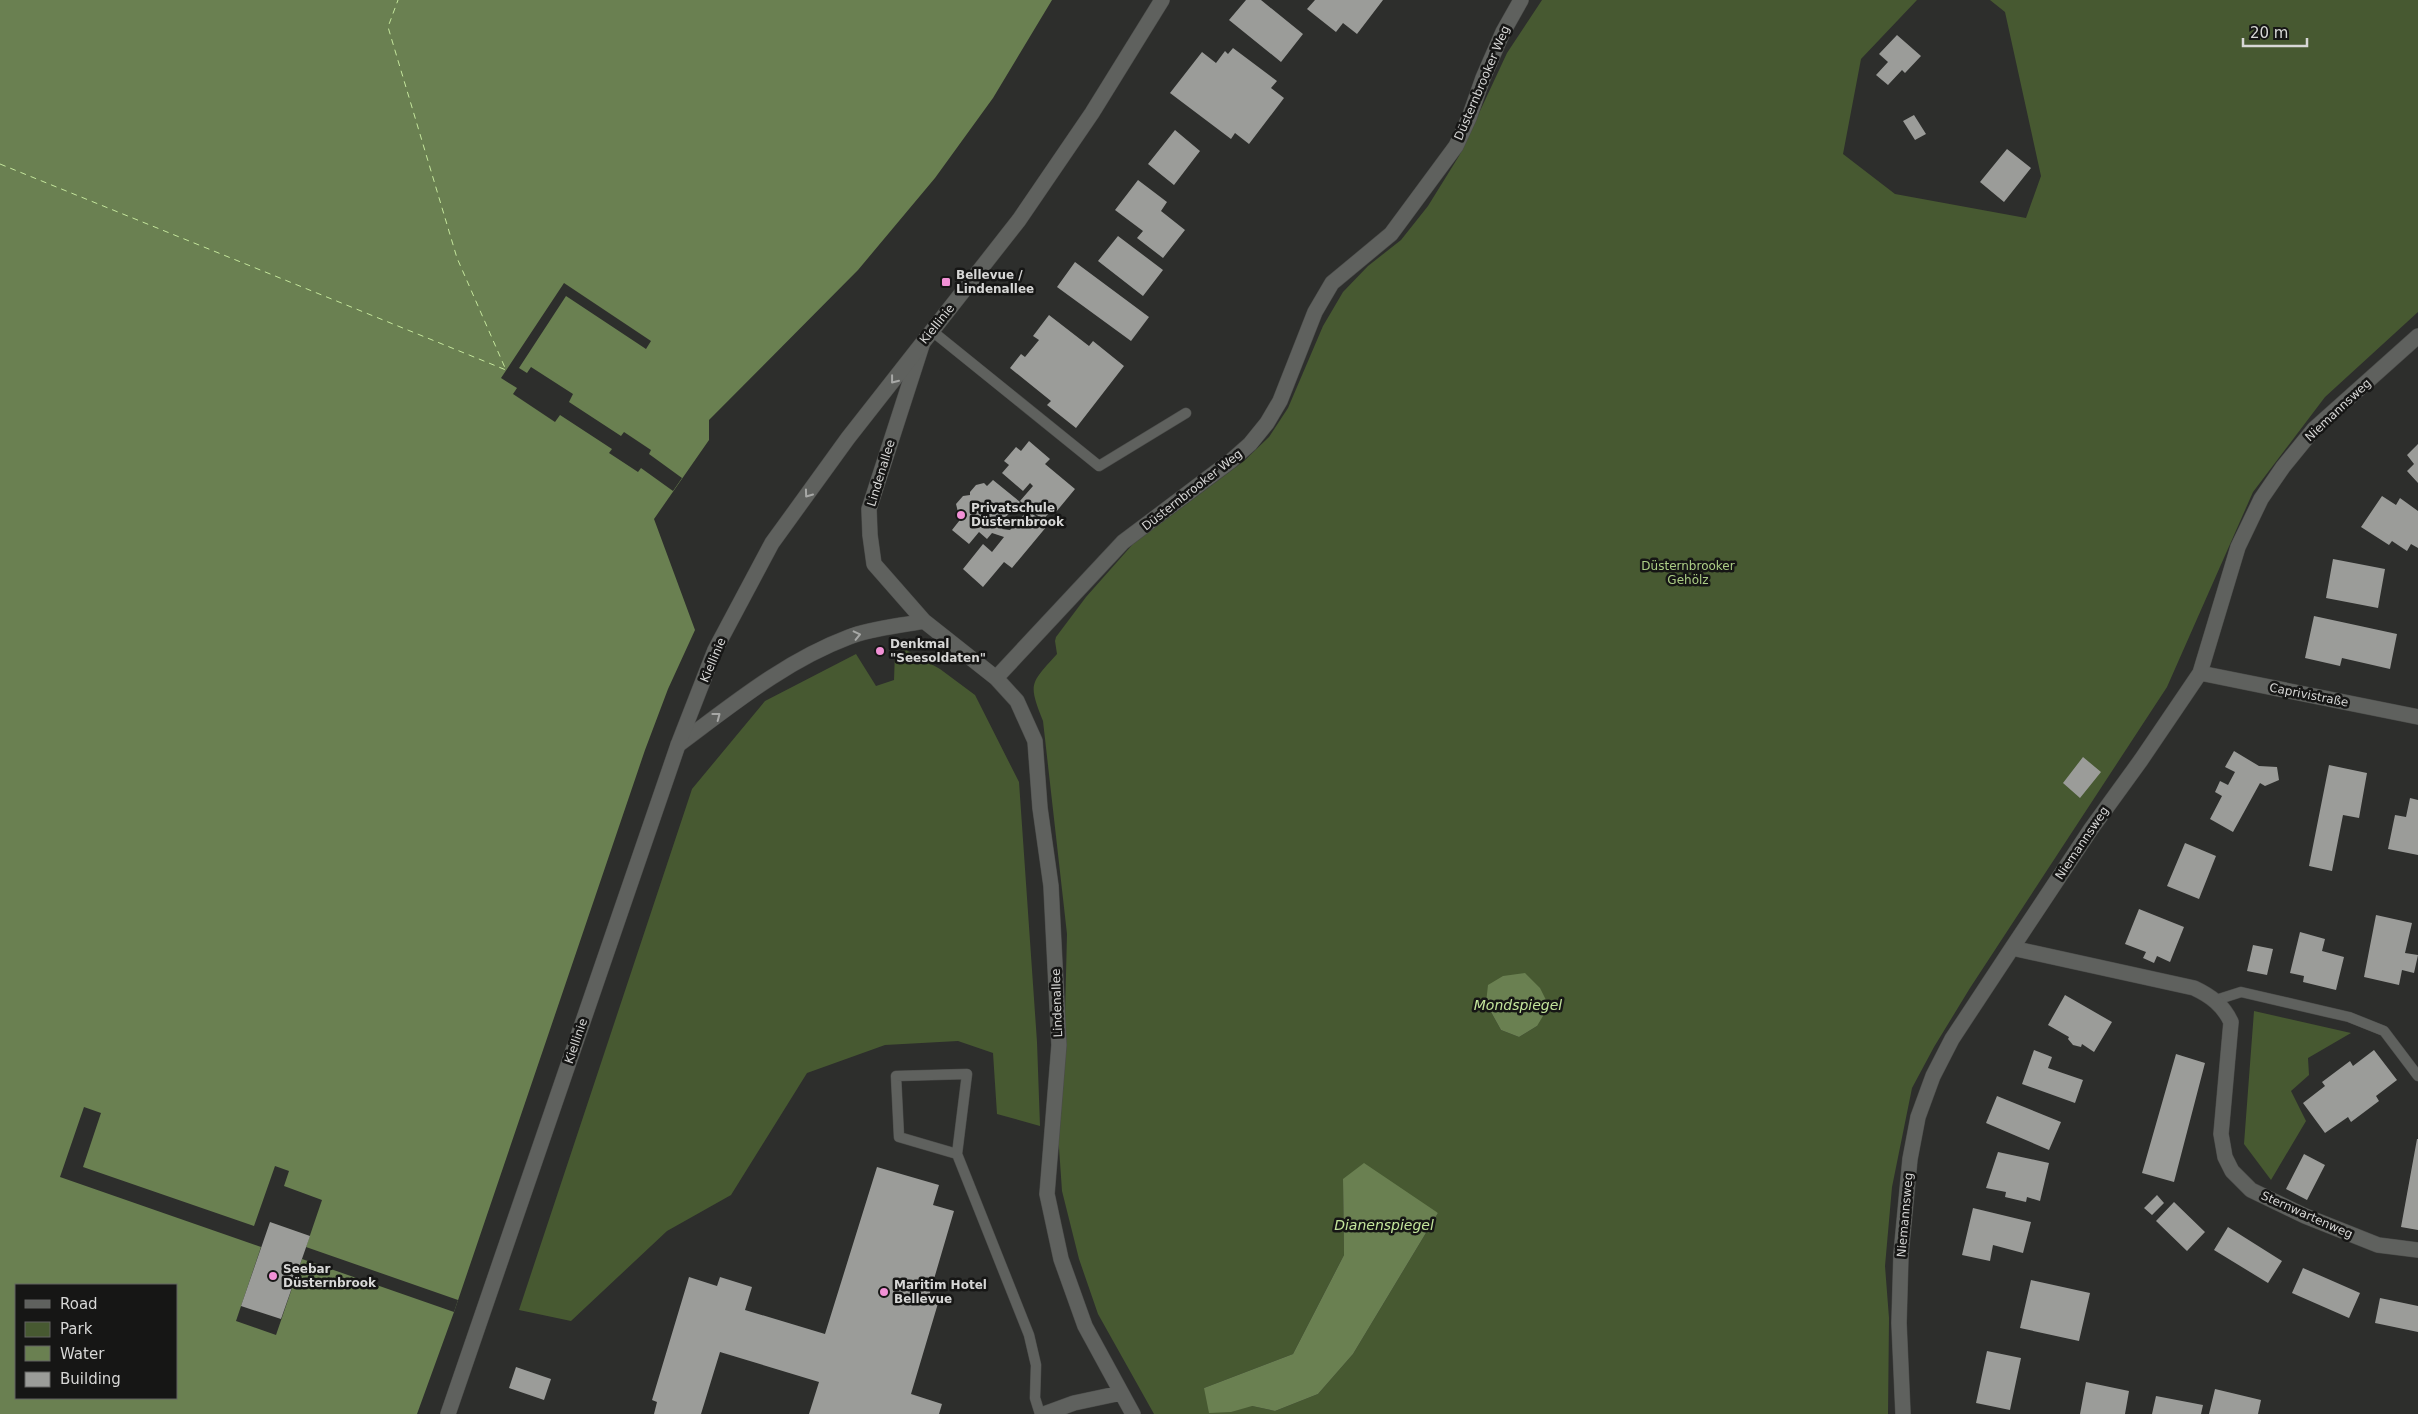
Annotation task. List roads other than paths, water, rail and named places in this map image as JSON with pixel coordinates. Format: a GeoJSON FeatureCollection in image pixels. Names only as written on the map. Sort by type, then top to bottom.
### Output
{"type":"FeatureCollection","features":[{"type":"Feature","properties":{"kind":"street","name":"Kiellinie"},"geometry":{"type":"LineString","coordinates":[[448,1414],[678,746],[715,650],[772,544],[848,438],[1020,220],[1092,113],[1162,0]]}},
{"type":"Feature","properties":{"kind":"street","name":"Düsternbrooker Weg"},"geometry":{"type":"LineString","coordinates":[[996,678],[1123,542],[1232,460],[1250,444],[1267,423],[1280,401],[1315,312],[1332,283],[1391,234],[1456,146],[1469,118],[1483,78],[1521,0]]}},
{"type":"Feature","properties":{"kind":"street","name":"Lindenallee"},"geometry":{"type":"LineString","coordinates":[[928,336],[869,509],[874,564],[924,621],[996,678],[1017,701],[1035,741],[1040,808],[1051,886],[1058,1045],[1046,1194],[1060,1259],[1086,1326],[1133,1414]]}},
{"type":"Feature","properties":{"kind":"street","name":"Niemannsweg"},"geometry":{"type":"LineString","coordinates":[[1903,1414],[1899,1323],[1901,1254],[1910,1159],[1918,1117],[1933,1076],[1952,1040],[2091,829],[2142,760],[2200,674],[2238,547],[2261,499],[2283,467],[2314,429],[2418,336]]}},
{"type":"Feature","properties":{"kind":"street"},"geometry":{"type":"LineString","coordinates":[[678,746],[755,687],[800,659],[850,636],[924,621]]}},
{"type":"Feature","properties":{"kind":"street","name":"Caprivistraße"},"geometry":{"type":"LineString","coordinates":[[2200,674],[2418,717]]}},
{"type":"Feature","properties":{"kind":"street","name":"Sternwartenweg"},"geometry":{"type":"LineString","coordinates":[[2012,948],[2194,988],[2216,1000],[2225,1010],[2231,1022],[2221,1134],[2225,1157],[2232,1171],[2251,1190],[2305,1216],[2378,1245],[2418,1250]]}},
{"type":"Feature","properties":{"kind":"street"},"geometry":{"type":"LineString","coordinates":[[1042,1414],[1074,1403],[1121,1393]]}},
{"type":"Feature","properties":{"kind":"lane"},"geometry":{"type":"LineString","coordinates":[[928,336],[1099,466],[1186,413]]}},
{"type":"Feature","properties":{"kind":"lane"},"geometry":{"type":"LineString","coordinates":[[2216,1000],[2241,992],[2349,1017],[2384,1031],[2418,1076]]}},
{"type":"Feature","properties":{"kind":"lane"},"geometry":{"type":"LineString","coordinates":[[957,1154],[898,1137],[896,1076],[967,1074],[957,1154],[1030,1335],[1036,1365],[1036,1398],[1042,1414]]}},
{"type":"Feature","properties":{"kind":"water"},"geometry":{"type":"Polygon","coordinates":[[[0,0],[1052,0],[993,98],[935,178],[858,270],[709,420],[709,440],[654,519],[695,630],[668,689],[645,750],[454,1312],[417,1414],[0,1414],[0,0]]]}},
{"type":"Feature","properties":{"kind":"water","name":"Mondspiegel"},"geometry":{"type":"Polygon","coordinates":[[[1525,973],[1540,988],[1549,1006],[1537,1026],[1519,1037],[1501,1030],[1486,1003],[1488,985],[1503,976],[1525,973]]]}},
{"type":"Feature","properties":{"kind":"water","name":"Dianenspiegel"},"geometry":{"type":"Polygon","coordinates":[[[1364,1163],[1438,1213],[1353,1354],[1318,1394],[1275,1411],[1252,1406],[1231,1412],[1209,1413],[1204,1388],[1293,1354],[1344,1255],[1343,1179],[1364,1163]]]}},
{"type":"Feature","properties":{"kind":"place","name":"Bellevue / Lindenallee"},"geometry":{"type":"Point","coordinates":[946,282]}},
{"type":"Feature","properties":{"kind":"place","name":"Privatschule Düsternbrook"},"geometry":{"type":"Point","coordinates":[961,515]}},
{"type":"Feature","properties":{"kind":"place","name":"Denkmal \"Seesoldaten\""},"geometry":{"type":"Point","coordinates":[880,651]}},
{"type":"Feature","properties":{"kind":"place","name":"Seebar Düsternbrook"},"geometry":{"type":"Point","coordinates":[273,1276]}},
{"type":"Feature","properties":{"kind":"place","name":"Maritim Hotel Bellevue"},"geometry":{"type":"Point","coordinates":[884,1292]}},
{"type":"Feature","properties":{"kind":"park label","name":"Düsternbrooker Gehölz"},"geometry":{"type":"Point","coordinates":[1688,573]}}]}
